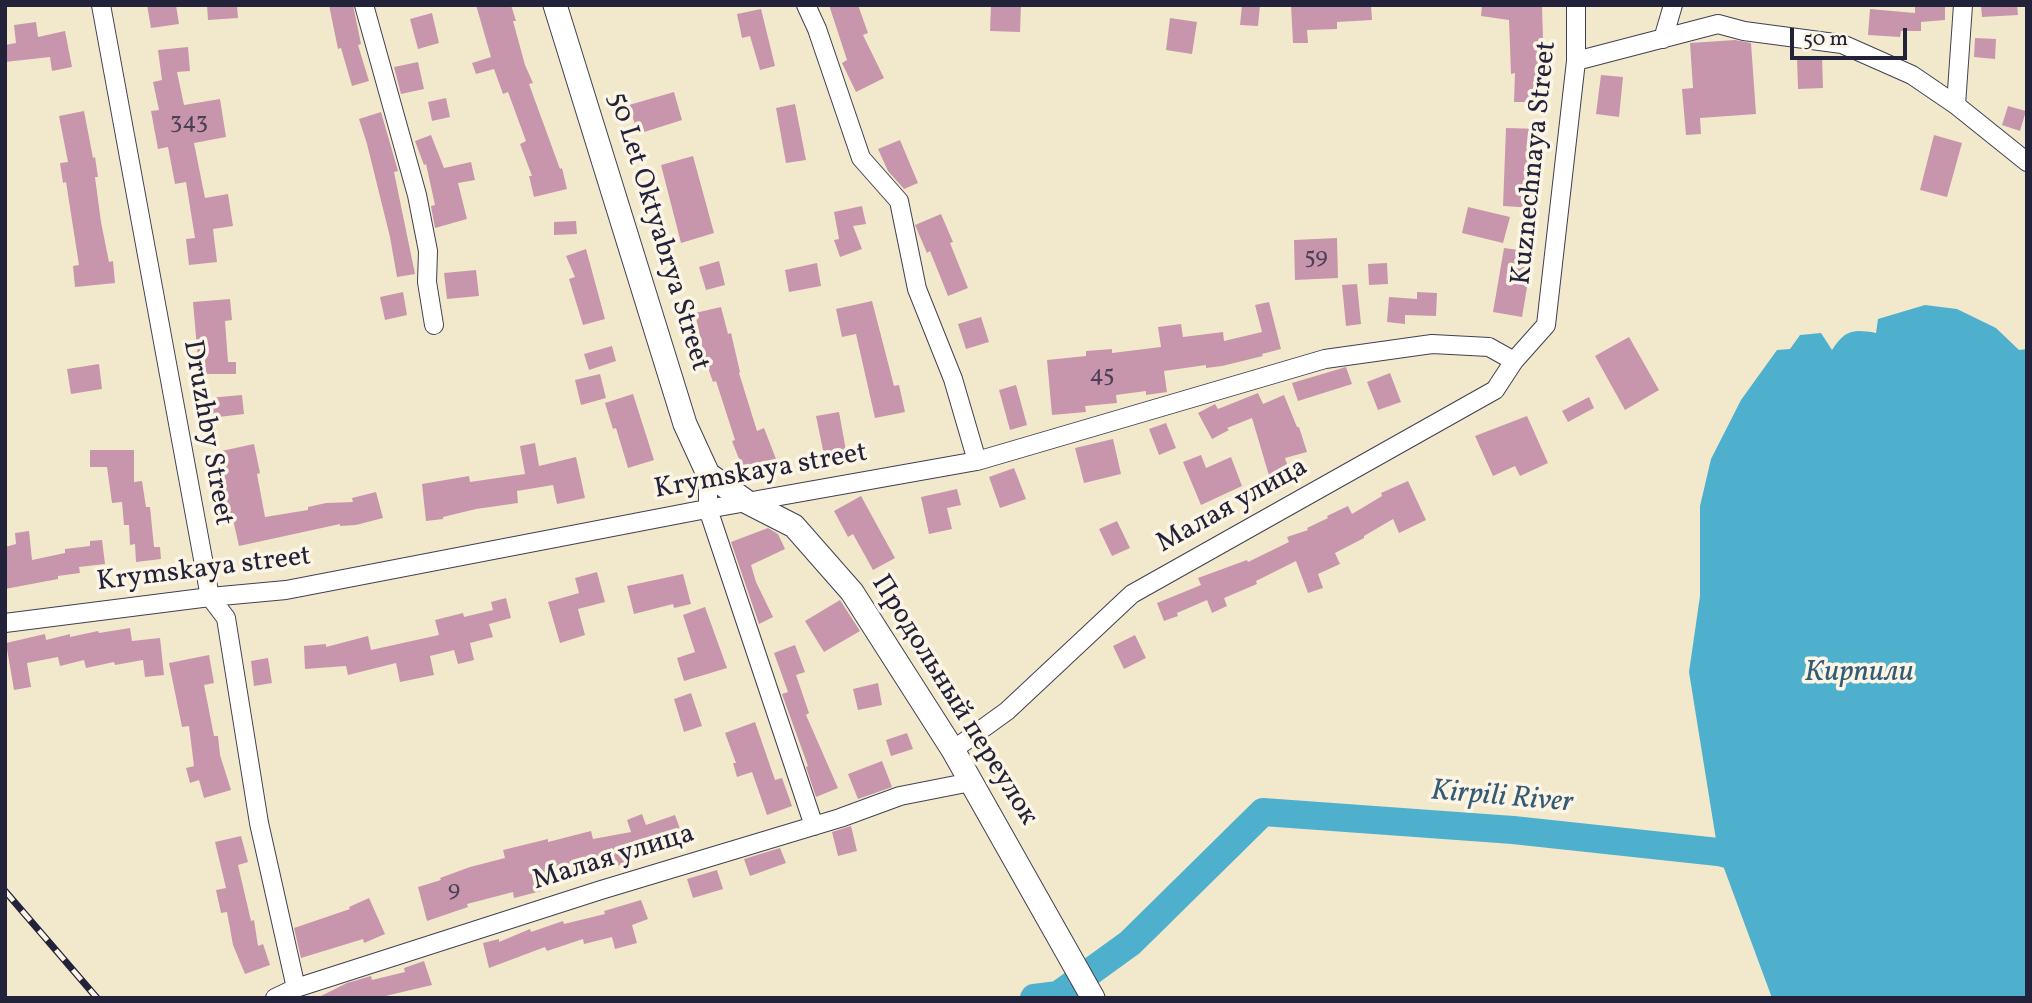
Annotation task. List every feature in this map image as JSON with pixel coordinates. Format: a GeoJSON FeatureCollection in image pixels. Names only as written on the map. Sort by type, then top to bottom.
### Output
{"type":"FeatureCollection","features":[{"type":"Feature","properties":{"kind":"street","name":"Druzhby Street"},"geometry":{"type":"LineString","coordinates":[[101,5],[210,597],[226,618],[259,823],[296,988]]}},
{"type":"Feature","properties":{"kind":"street"},"geometry":{"type":"LineString","coordinates":[[364,5],[417,195],[428,251],[427,282],[434,325]]}},
{"type":"Feature","properties":{"kind":"street","name":"50 Let Oktyabrya Street"},"geometry":{"type":"LineString","coordinates":[[555,5],[685,424],[708,474],[708,509],[814,826]]}},
{"type":"Feature","properties":{"kind":"street"},"geometry":{"type":"LineString","coordinates":[[806,5],[817,29],[861,158],[898,201],[917,289],[953,379],[977,461]]}},
{"type":"Feature","properties":{"kind":"street","name":"Kuznechnaya Street"},"geometry":{"type":"LineString","coordinates":[[1546,325],[1576,61],[1576,5]]}},
{"type":"Feature","properties":{"kind":"street"},"geometry":{"type":"LineString","coordinates":[[1663,39],[1673,5]]}},
{"type":"Feature","properties":{"kind":"street"},"geometry":{"type":"LineString","coordinates":[[1956,105],[1963,5]]}},
{"type":"Feature","properties":{"kind":"street"},"geometry":{"type":"LineString","coordinates":[[1576,61],[1718,24],[1744,31],[1842,44],[1912,75],[1956,105],[2027,162]]}},
{"type":"Feature","properties":{"kind":"street","name":"Малая улица"},"geometry":{"type":"LineString","coordinates":[[953,750],[1007,711],[1132,594],[1495,390],[1514,361],[1546,325]]}},
{"type":"Feature","properties":{"kind":"street","name":"Krymskaya street"},"geometry":{"type":"LineString","coordinates":[[5,623],[286,590],[708,509],[977,461],[1325,359],[1432,344],[1489,347],[1514,361]]}},
{"type":"Feature","properties":{"kind":"street","name":"50 Let Oktyabrya Street"},"geometry":{"type":"LineString","coordinates":[[708,474],[747,502]]}},
{"type":"Feature","properties":{"kind":"street","name":"Продольный переулок"},"geometry":{"type":"LineString","coordinates":[[747,502],[794,526],[852,592],[953,750],[1093,998]]}},
{"type":"Feature","properties":{"kind":"street","name":"Малая улица"},"geometry":{"type":"LineString","coordinates":[[275,998],[296,988],[601,890],[814,826],[900,796],[971,782]]}},
{"type":"Feature","properties":{"kind":"water","name":"Кирпили"},"geometry":{"type":"Polygon","coordinates":[[[1925,305],[1957,309],[1996,328],[2019,350],[2027,349],[2027,998],[1772,998],[1718,852],[1689,672],[1700,596],[1700,506],[1711,459],[1741,400],[1777,350],[1790,349],[1800,335],[1821,333],[1832,350],[1841,338],[1850,332],[1876,333],[1878,319],[1925,305]]]}},
{"type":"Feature","properties":{"kind":"building"},"geometry":{"type":"Polygon","coordinates":[[[147,5],[176,5],[179,24],[151,28],[147,5]]]}},
{"type":"Feature","properties":{"kind":"building"},"geometry":{"type":"Polygon","coordinates":[[[207,5],[237,5],[238,18],[208,20],[207,5]]]}},
{"type":"Feature","properties":{"kind":"building"},"geometry":{"type":"Polygon","coordinates":[[[329,5],[353,5],[361,44],[358,45],[369,81],[352,86],[341,48],[338,49],[329,5]]]}},
{"type":"Feature","properties":{"kind":"building"},"geometry":{"type":"Polygon","coordinates":[[[476,5],[511,5],[525,65],[533,83],[529,84],[560,169],[562,168],[567,189],[534,197],[529,176],[532,176],[520,144],[526,141],[508,92],[503,94],[494,69],[476,74],[472,63],[491,57],[476,5]]]}},
{"type":"Feature","properties":{"kind":"building"},"geometry":{"type":"Polygon","coordinates":[[[829,5],[858,5],[868,33],[863,35],[884,78],[856,92],[842,63],[847,60],[829,5]]]}},
{"type":"Feature","properties":{"kind":"building"},"geometry":{"type":"Polygon","coordinates":[[[991,5],[1021,5],[1020,32],[990,31],[991,5]]]}},
{"type":"Feature","properties":{"kind":"building"},"geometry":{"type":"Polygon","coordinates":[[[1242,5],[1260,5],[1258,26],[1240,25],[1242,5]]]}},
{"type":"Feature","properties":{"kind":"building"},"geometry":{"type":"Polygon","coordinates":[[[1291,5],[1371,5],[1372,20],[1337,22],[1337,29],[1307,30],[1308,43],[1293,43],[1291,5]]]}},
{"type":"Feature","properties":{"kind":"building"},"geometry":{"type":"Polygon","coordinates":[[[1482,5],[1542,5],[1544,73],[1540,73],[1540,102],[1514,102],[1515,73],[1511,74],[1509,20],[1481,16],[1482,5]]]}},
{"type":"Feature","properties":{"kind":"building"},"geometry":{"type":"Polygon","coordinates":[[[1915,5],[1945,5],[1945,20],[1921,22],[1921,31],[1901,31],[1900,37],[1868,35],[1870,9],[1915,13],[1915,5]]]}},
{"type":"Feature","properties":{"kind":"building"},"geometry":{"type":"Polygon","coordinates":[[[1981,5],[2017,5],[2018,15],[1982,17],[1981,5]]]}},
{"type":"Feature","properties":{"kind":"building"},"geometry":{"type":"Polygon","coordinates":[[[761,9],[775,66],[760,70],[750,36],[742,38],[737,14],[761,9]]]}},
{"type":"Feature","properties":{"kind":"building"},"geometry":{"type":"Polygon","coordinates":[[[432,13],[439,43],[418,49],[410,19],[432,13]]]}},
{"type":"Feature","properties":{"kind":"building"},"geometry":{"type":"Polygon","coordinates":[[[1170,18],[1197,22],[1192,54],[1166,50],[1170,18]]]}},
{"type":"Feature","properties":{"kind":"building"},"geometry":{"type":"Polygon","coordinates":[[[36,22],[38,37],[65,31],[72,67],[52,71],[50,57],[5,62],[5,45],[16,43],[14,25],[36,22]]]}},
{"type":"Feature","properties":{"kind":"building"},"geometry":{"type":"Polygon","coordinates":[[[1975,38],[1996,39],[1995,59],[1974,57],[1975,38]]]}},
{"type":"Feature","properties":{"kind":"building"},"geometry":{"type":"Polygon","coordinates":[[[1735,40],[1751,43],[1756,114],[1700,118],[1701,134],[1686,135],[1682,89],[1693,88],[1690,43],[1735,40]]]}},
{"type":"Feature","properties":{"kind":"building"},"geometry":{"type":"Polygon","coordinates":[[[188,47],[190,71],[177,72],[184,105],[220,99],[226,137],[194,143],[205,198],[228,194],[233,226],[213,229],[217,262],[189,265],[186,239],[195,238],[186,182],[175,184],[168,147],[158,149],[151,111],[159,110],[153,82],[162,80],[158,50],[188,47]]]}},
{"type":"Feature","properties":{"kind":"building"},"geometry":{"type":"Polygon","coordinates":[[[1822,56],[1823,88],[1798,89],[1797,57],[1822,56]]]}},
{"type":"Feature","properties":{"kind":"building"},"geometry":{"type":"Polygon","coordinates":[[[418,62],[424,89],[401,94],[394,67],[418,62]]]}},
{"type":"Feature","properties":{"kind":"building"},"geometry":{"type":"Polygon","coordinates":[[[1601,75],[1623,77],[1619,117],[1596,114],[1601,75]]]}},
{"type":"Feature","properties":{"kind":"building"},"geometry":{"type":"Polygon","coordinates":[[[674,92],[682,120],[638,134],[629,105],[674,92]]]}},
{"type":"Feature","properties":{"kind":"building"},"geometry":{"type":"Polygon","coordinates":[[[446,98],[450,117],[432,121],[428,102],[446,98]]]}},
{"type":"Feature","properties":{"kind":"building"},"geometry":{"type":"Polygon","coordinates":[[[795,104],[806,160],[786,163],[776,108],[795,104]]]}},
{"type":"Feature","properties":{"kind":"building"},"geometry":{"type":"Polygon","coordinates":[[[2008,106],[2026,111],[2020,131],[2002,125],[2008,106]]]}},
{"type":"Feature","properties":{"kind":"building"},"geometry":{"type":"Polygon","coordinates":[[[84,111],[93,158],[95,157],[101,222],[109,262],[113,261],[115,283],[75,287],[73,266],[79,265],[66,182],[63,183],[60,163],[68,162],[59,116],[84,111]]]}},
{"type":"Feature","properties":{"kind":"building"},"geometry":{"type":"Polygon","coordinates":[[[381,112],[398,171],[394,172],[415,274],[397,277],[390,237],[359,119],[381,112]]]}},
{"type":"Feature","properties":{"kind":"building"},"geometry":{"type":"Polygon","coordinates":[[[1506,128],[1541,129],[1536,208],[1503,206],[1506,128]]]}},
{"type":"Feature","properties":{"kind":"building"},"geometry":{"type":"Polygon","coordinates":[[[431,135],[444,168],[471,162],[475,180],[458,183],[467,219],[435,228],[431,206],[435,205],[426,164],[424,165],[415,141],[431,135]]]}},
{"type":"Feature","properties":{"kind":"building"},"geometry":{"type":"Polygon","coordinates":[[[1934,135],[1962,143],[1947,197],[1920,190],[1934,135]]]}},
{"type":"Feature","properties":{"kind":"building"},"geometry":{"type":"Polygon","coordinates":[[[900,140],[918,183],[904,189],[888,171],[878,149],[900,140]]]}},
{"type":"Feature","properties":{"kind":"building"},"geometry":{"type":"Polygon","coordinates":[[[693,156],[714,233],[681,243],[661,165],[693,156]]]}},
{"type":"Feature","properties":{"kind":"building"},"geometry":{"type":"Polygon","coordinates":[[[862,206],[866,224],[853,226],[862,249],[840,257],[834,240],[839,239],[834,212],[862,206]]]}},
{"type":"Feature","properties":{"kind":"building"},"geometry":{"type":"Polygon","coordinates":[[[1468,207],[1510,217],[1503,243],[1462,233],[1468,207]]]}},
{"type":"Feature","properties":{"kind":"building"},"geometry":{"type":"Polygon","coordinates":[[[941,214],[968,288],[948,296],[930,251],[927,253],[915,225],[941,214]]]}},
{"type":"Feature","properties":{"kind":"building"},"geometry":{"type":"Polygon","coordinates":[[[576,221],[577,234],[554,235],[554,222],[576,221]]]}},
{"type":"Feature","properties":{"kind":"building"},"geometry":{"type":"Polygon","coordinates":[[[1337,238],[1338,278],[1295,280],[1294,240],[1337,238]]]}},
{"type":"Feature","properties":{"kind":"building"},"geometry":{"type":"Polygon","coordinates":[[[1504,248],[1533,252],[1522,317],[1493,312],[1504,248]]]}},
{"type":"Feature","properties":{"kind":"building"},"geometry":{"type":"Polygon","coordinates":[[[586,249],[605,319],[583,325],[569,279],[575,277],[566,256],[586,249]]]}},
{"type":"Feature","properties":{"kind":"building"},"geometry":{"type":"Polygon","coordinates":[[[719,261],[725,285],[706,290],[699,267],[719,261]]]}},
{"type":"Feature","properties":{"kind":"building"},"geometry":{"type":"Polygon","coordinates":[[[817,263],[821,286],[789,292],[785,270],[817,263]]]}},
{"type":"Feature","properties":{"kind":"building"},"geometry":{"type":"Polygon","coordinates":[[[1387,263],[1388,284],[1369,285],[1368,264],[1387,263]]]}},
{"type":"Feature","properties":{"kind":"building"},"geometry":{"type":"Polygon","coordinates":[[[476,270],[479,296],[447,299],[444,273],[476,270]]]}},
{"type":"Feature","properties":{"kind":"building"},"geometry":{"type":"Polygon","coordinates":[[[1357,284],[1361,324],[1346,326],[1342,285],[1357,284]]]}},
{"type":"Feature","properties":{"kind":"building"},"geometry":{"type":"Polygon","coordinates":[[[403,292],[407,315],[385,320],[380,297],[403,292]]]}},
{"type":"Feature","properties":{"kind":"building"},"geometry":{"type":"Polygon","coordinates":[[[1417,292],[1437,293],[1436,316],[1405,315],[1405,324],[1387,322],[1389,297],[1417,299],[1417,292]]]}},
{"type":"Feature","properties":{"kind":"building"},"geometry":{"type":"Polygon","coordinates":[[[230,299],[232,320],[225,321],[228,362],[236,362],[236,374],[205,374],[205,359],[198,360],[193,302],[230,299]]]}},
{"type":"Feature","properties":{"kind":"building"},"geometry":{"type":"Polygon","coordinates":[[[872,301],[894,386],[899,385],[905,412],[875,418],[856,334],[842,337],[836,309],[872,301]]]}},
{"type":"Feature","properties":{"kind":"building"},"geometry":{"type":"Polygon","coordinates":[[[1269,302],[1281,349],[1222,366],[1206,368],[1206,365],[1164,371],[1167,392],[1146,395],[1146,391],[1116,395],[1117,403],[1085,406],[1086,412],[1052,415],[1047,360],[1086,356],[1086,351],[1112,349],[1112,353],[1161,347],[1158,327],[1181,324],[1183,337],[1223,332],[1224,341],[1262,332],[1255,305],[1269,302]]]}},
{"type":"Feature","properties":{"kind":"building"},"geometry":{"type":"Polygon","coordinates":[[[721,307],[728,334],[731,333],[739,373],[757,431],[764,428],[776,459],[744,472],[732,441],[735,440],[716,381],[713,382],[705,359],[695,313],[721,307]]]}},
{"type":"Feature","properties":{"kind":"building"},"geometry":{"type":"Polygon","coordinates":[[[981,317],[989,342],[966,349],[958,324],[981,317]]]}},
{"type":"Feature","properties":{"kind":"building"},"geometry":{"type":"Polygon","coordinates":[[[1629,337],[1659,390],[1625,410],[1595,356],[1629,337]]]}},
{"type":"Feature","properties":{"kind":"building"},"geometry":{"type":"Polygon","coordinates":[[[612,346],[616,361],[589,370],[584,354],[612,346]]]}},
{"type":"Feature","properties":{"kind":"building"},"geometry":{"type":"Polygon","coordinates":[[[99,364],[102,389],[71,394],[67,369],[99,364]]]}},
{"type":"Feature","properties":{"kind":"building"},"geometry":{"type":"Polygon","coordinates":[[[1346,367],[1352,384],[1298,401],[1292,383],[1346,367]]]}},
{"type":"Feature","properties":{"kind":"building"},"geometry":{"type":"Polygon","coordinates":[[[1390,373],[1401,402],[1378,410],[1367,382],[1390,373]]]}},
{"type":"Feature","properties":{"kind":"building"},"geometry":{"type":"Polygon","coordinates":[[[600,374],[606,398],[581,405],[575,380],[600,374]]]}},
{"type":"Feature","properties":{"kind":"building"},"geometry":{"type":"Polygon","coordinates":[[[1016,385],[1027,425],[1010,430],[999,390],[1016,385]]]}},
{"type":"Feature","properties":{"kind":"building"},"geometry":{"type":"Polygon","coordinates":[[[1258,393],[1263,404],[1284,395],[1307,452],[1285,458],[1290,473],[1270,479],[1252,418],[1227,428],[1229,430],[1212,439],[1198,413],[1215,404],[1218,409],[1258,393]]]}},
{"type":"Feature","properties":{"kind":"building"},"geometry":{"type":"Polygon","coordinates":[[[633,394],[654,460],[628,468],[605,403],[633,394]]]}},
{"type":"Feature","properties":{"kind":"building"},"geometry":{"type":"Polygon","coordinates":[[[242,395],[244,414],[210,418],[208,398],[242,395]]]}},
{"type":"Feature","properties":{"kind":"building"},"geometry":{"type":"Polygon","coordinates":[[[1589,397],[1594,408],[1568,422],[1562,411],[1589,397]]]}},
{"type":"Feature","properties":{"kind":"building"},"geometry":{"type":"Polygon","coordinates":[[[839,412],[847,456],[825,460],[816,416],[839,412]]]}},
{"type":"Feature","properties":{"kind":"building"},"geometry":{"type":"Polygon","coordinates":[[[1527,416],[1548,463],[1520,476],[1515,466],[1493,476],[1475,436],[1527,416]]]}},
{"type":"Feature","properties":{"kind":"building"},"geometry":{"type":"Polygon","coordinates":[[[1166,423],[1176,448],[1159,455],[1149,429],[1166,423]]]}},
{"type":"Feature","properties":{"kind":"building"},"geometry":{"type":"Polygon","coordinates":[[[1113,439],[1121,474],[1084,483],[1075,448],[1113,439]]]}},
{"type":"Feature","properties":{"kind":"building"},"geometry":{"type":"Polygon","coordinates":[[[535,443],[539,466],[576,457],[585,498],[557,504],[553,485],[517,491],[518,503],[476,509],[426,521],[422,484],[469,476],[470,482],[525,474],[520,446],[535,443]]]}},
{"type":"Feature","properties":{"kind":"building"},"geometry":{"type":"Polygon","coordinates":[[[254,444],[265,517],[308,510],[308,507],[326,503],[353,502],[352,498],[376,492],[383,518],[356,525],[340,524],[239,546],[232,515],[222,517],[217,488],[220,488],[212,453],[254,444]]]}},
{"type":"Feature","properties":{"kind":"building"},"geometry":{"type":"Polygon","coordinates":[[[90,450],[134,450],[134,482],[142,481],[146,507],[150,507],[154,547],[160,547],[161,559],[136,562],[135,544],[130,545],[129,525],[124,525],[122,502],[112,503],[107,467],[90,467],[90,450]]]}},
{"type":"Feature","properties":{"kind":"building"},"geometry":{"type":"Polygon","coordinates":[[[1201,455],[1206,468],[1231,457],[1242,486],[1201,505],[1183,462],[1201,455]]]}},
{"type":"Feature","properties":{"kind":"building"},"geometry":{"type":"Polygon","coordinates":[[[1014,468],[1026,499],[1000,508],[989,477],[1014,468]]]}},
{"type":"Feature","properties":{"kind":"building"},"geometry":{"type":"Polygon","coordinates":[[[1408,481],[1426,520],[1399,533],[1393,519],[1335,553],[1340,564],[1318,574],[1323,588],[1308,593],[1296,561],[1256,581],[1257,584],[1224,598],[1227,606],[1212,613],[1207,600],[1164,621],[1157,603],[1201,585],[1198,578],[1247,560],[1248,562],[1289,542],[1287,537],[1308,530],[1307,528],[1328,518],[1327,516],[1348,506],[1352,514],[1382,496],[1381,493],[1408,481]]]}},
{"type":"Feature","properties":{"kind":"building"},"geometry":{"type":"Polygon","coordinates":[[[957,489],[961,505],[947,508],[952,529],[929,534],[921,497],[957,489]]]}},
{"type":"Feature","properties":{"kind":"building"},"geometry":{"type":"Polygon","coordinates":[[[861,496],[895,558],[873,570],[853,534],[848,537],[834,511],[861,496]]]}},
{"type":"Feature","properties":{"kind":"building"},"geometry":{"type":"Polygon","coordinates":[[[1117,521],[1130,548],[1112,556],[1099,529],[1117,521]]]}},
{"type":"Feature","properties":{"kind":"building"},"geometry":{"type":"Polygon","coordinates":[[[768,528],[778,534],[785,549],[751,565],[773,617],[759,624],[731,542],[768,528]]]}},
{"type":"Feature","properties":{"kind":"building"},"geometry":{"type":"Polygon","coordinates":[[[29,531],[32,560],[65,553],[65,549],[90,546],[90,541],[102,540],[105,564],[79,567],[80,573],[5,589],[5,547],[16,544],[15,533],[29,531]]]}},
{"type":"Feature","properties":{"kind":"building"},"geometry":{"type":"Polygon","coordinates":[[[597,572],[605,602],[578,609],[585,635],[560,643],[548,602],[579,593],[575,578],[597,572]]]}},
{"type":"Feature","properties":{"kind":"building"},"geometry":{"type":"Polygon","coordinates":[[[683,574],[691,604],[674,608],[673,604],[634,614],[627,586],[683,574]]]}},
{"type":"Feature","properties":{"kind":"building"},"geometry":{"type":"Polygon","coordinates":[[[506,598],[511,618],[489,624],[493,637],[470,643],[474,660],[458,664],[454,650],[430,656],[434,675],[400,682],[396,663],[348,675],[346,666],[305,669],[304,646],[326,644],[326,647],[368,636],[371,650],[439,635],[435,620],[463,613],[464,617],[493,610],[491,602],[506,598]]]}},
{"type":"Feature","properties":{"kind":"building"},"geometry":{"type":"Polygon","coordinates":[[[840,600],[860,631],[824,652],[805,621],[840,600]]]}},
{"type":"Feature","properties":{"kind":"building"},"geometry":{"type":"Polygon","coordinates":[[[705,607],[727,668],[684,681],[677,658],[695,652],[683,615],[705,607]]]}},
{"type":"Feature","properties":{"kind":"building"},"geometry":{"type":"Polygon","coordinates":[[[130,628],[132,641],[160,638],[164,675],[145,677],[143,660],[86,668],[84,660],[60,666],[58,657],[27,663],[31,687],[14,690],[6,643],[45,634],[46,640],[70,634],[70,637],[130,628]]]}},
{"type":"Feature","properties":{"kind":"building"},"geometry":{"type":"Polygon","coordinates":[[[1135,635],[1146,658],[1124,669],[1113,646],[1135,635]]]}},
{"type":"Feature","properties":{"kind":"building"},"geometry":{"type":"Polygon","coordinates":[[[795,645],[805,672],[796,675],[809,713],[806,715],[838,788],[816,797],[806,767],[808,766],[782,694],[788,692],[774,653],[795,645]]]}},
{"type":"Feature","properties":{"kind":"building"},"geometry":{"type":"Polygon","coordinates":[[[209,655],[214,683],[204,685],[214,736],[218,736],[220,755],[231,790],[204,798],[199,780],[190,783],[186,768],[194,766],[189,726],[182,727],[169,663],[209,655]]]}},
{"type":"Feature","properties":{"kind":"building"},"geometry":{"type":"Polygon","coordinates":[[[268,658],[272,683],[254,686],[251,661],[268,658]]]}},
{"type":"Feature","properties":{"kind":"building"},"geometry":{"type":"Polygon","coordinates":[[[878,683],[882,705],[858,710],[853,689],[878,683]]]}},
{"type":"Feature","properties":{"kind":"building"},"geometry":{"type":"Polygon","coordinates":[[[691,693],[702,726],[684,732],[674,699],[691,693]]]}},
{"type":"Feature","properties":{"kind":"building"},"geometry":{"type":"Polygon","coordinates":[[[755,722],[775,780],[782,778],[792,806],[767,815],[752,772],[737,777],[733,763],[736,763],[725,733],[755,722]]]}},
{"type":"Feature","properties":{"kind":"building"},"geometry":{"type":"Polygon","coordinates":[[[907,733],[913,749],[891,756],[886,740],[907,733]]]}},
{"type":"Feature","properties":{"kind":"building"},"geometry":{"type":"Polygon","coordinates":[[[882,761],[892,787],[858,799],[848,774],[882,761]]]}},
{"type":"Feature","properties":{"kind":"building"},"geometry":{"type":"Polygon","coordinates":[[[642,814],[646,825],[675,815],[685,843],[666,849],[665,846],[629,860],[630,863],[586,871],[587,875],[569,880],[566,868],[537,875],[541,891],[514,898],[513,892],[467,904],[468,907],[427,921],[418,887],[470,867],[505,858],[503,850],[591,831],[593,839],[631,832],[627,820],[642,814]]]}},
{"type":"Feature","properties":{"kind":"building"},"geometry":{"type":"Polygon","coordinates":[[[851,826],[857,851],[838,856],[832,832],[851,826]]]}},
{"type":"Feature","properties":{"kind":"building"},"geometry":{"type":"Polygon","coordinates":[[[241,836],[248,862],[238,865],[251,921],[254,920],[258,946],[263,944],[270,965],[245,974],[233,945],[227,912],[221,913],[216,890],[226,888],[215,842],[241,836]]]}},
{"type":"Feature","properties":{"kind":"building"},"geometry":{"type":"Polygon","coordinates":[[[780,848],[786,863],[750,876],[744,859],[780,848]]]}},
{"type":"Feature","properties":{"kind":"building"},"geometry":{"type":"Polygon","coordinates":[[[717,870],[723,889],[693,898],[687,879],[717,870]]]}},
{"type":"Feature","properties":{"kind":"building"},"geometry":{"type":"Polygon","coordinates":[[[369,898],[385,934],[364,943],[363,939],[301,958],[294,928],[350,909],[349,907],[369,898]]]}},
{"type":"Feature","properties":{"kind":"building"},"geometry":{"type":"Polygon","coordinates":[[[641,900],[648,919],[632,925],[637,943],[615,949],[612,937],[584,944],[583,939],[547,951],[545,947],[489,968],[483,943],[499,939],[499,942],[530,929],[531,932],[563,921],[564,924],[605,914],[604,911],[641,900]]]}},
{"type":"Feature","properties":{"kind":"building"},"geometry":{"type":"Polygon","coordinates":[[[424,961],[432,985],[377,998],[317,998],[347,983],[371,976],[372,980],[405,972],[404,968],[424,961]]]}},
{"type":"Feature","properties":{"kind":"waterway","name":"Kirpili River"},"geometry":{"type":"LineString","coordinates":[[1034,998],[1058,995],[1130,943],[1263,812],[1513,830],[1718,852],[1756,861]]}},
{"type":"Feature","properties":{"kind":"railway"},"geometry":{"type":"LineString","coordinates":[[5,891],[97,998]]}}]}
